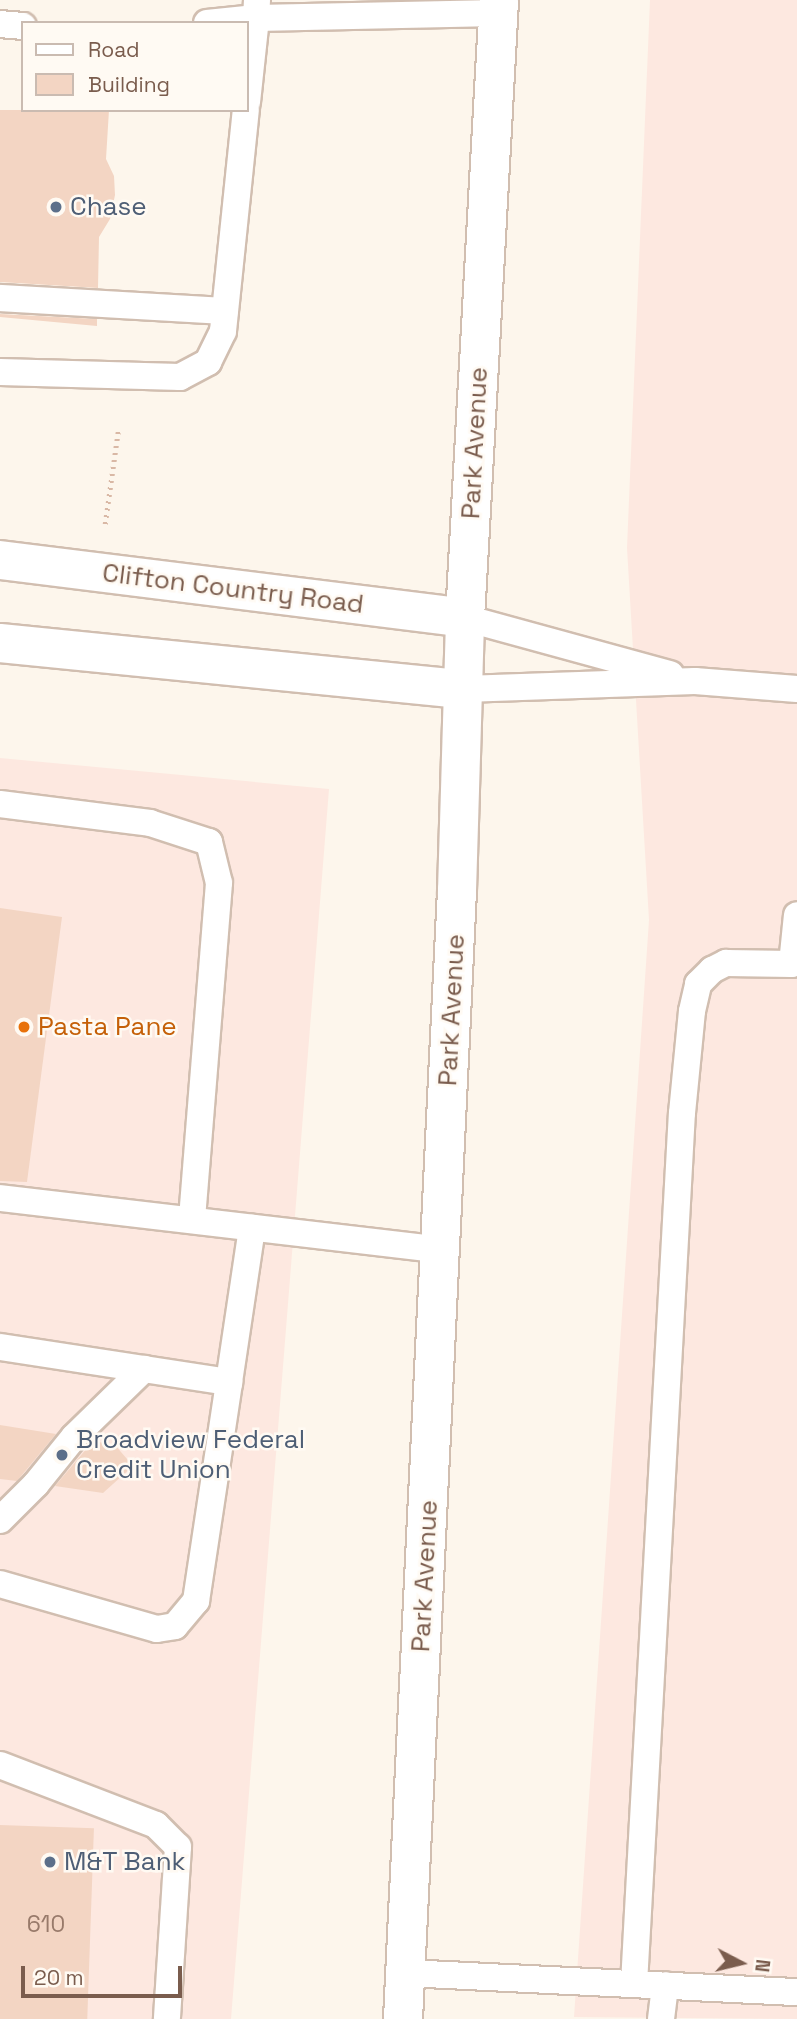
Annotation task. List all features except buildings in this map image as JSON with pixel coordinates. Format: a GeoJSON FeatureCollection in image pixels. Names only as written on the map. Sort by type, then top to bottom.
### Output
{"type":"FeatureCollection","features":[{"type":"Feature","properties":{"kind":"street","name":"Park Avenue"},"geometry":{"type":"LineString","coordinates":[[404,2017],[440,1250],[465,618],[498,7]]}},
{"type":"Feature","properties":{"kind":"street","name":"Clifton Country Road"},"geometry":{"type":"LineString","coordinates":[[0,560],[465,618]]}},
{"type":"Feature","properties":{"kind":"street"},"geometry":{"type":"LineString","coordinates":[[0,643],[464,689]]}},
{"type":"Feature","properties":{"kind":"lane"},"geometry":{"type":"LineString","coordinates":[[215,21],[256,9],[498,7]]}},
{"type":"Feature","properties":{"kind":"lane"},"geometry":{"type":"LineString","coordinates":[[248,93],[256,9]]}},
{"type":"Feature","properties":{"kind":"lane"},"geometry":{"type":"LineString","coordinates":[[0,24],[21,26]]}},
{"type":"Feature","properties":{"kind":"lane"},"geometry":{"type":"LineString","coordinates":[[0,372],[180,377],[208,362],[223,331],[246,112]]}},
{"type":"Feature","properties":{"kind":"lane"},"geometry":{"type":"LineString","coordinates":[[0,298],[225,311]]}},
{"type":"Feature","properties":{"kind":"lane"},"geometry":{"type":"LineString","coordinates":[[465,618],[695,681]]}},
{"type":"Feature","properties":{"kind":"lane"},"geometry":{"type":"LineString","coordinates":[[464,689],[695,681],[797,689]]}},
{"type":"Feature","properties":{"kind":"lane"},"geometry":{"type":"LineString","coordinates":[[0,804],[150,823],[209,842],[219,883],[191,1220]]}},
{"type":"Feature","properties":{"kind":"lane"},"geometry":{"type":"LineString","coordinates":[[634,1984],[682,1113],[692,1012],[698,984],[712,970],[726,963],[792,964],[797,915]]}},
{"type":"Feature","properties":{"kind":"lane"},"geometry":{"type":"LineString","coordinates":[[0,1198],[440,1250]]}},
{"type":"Feature","properties":{"kind":"lane"},"geometry":{"type":"LineString","coordinates":[[0,1584],[157,1629],[175,1626],[196,1601],[252,1228]]}},
{"type":"Feature","properties":{"kind":"lane"},"geometry":{"type":"LineString","coordinates":[[0,1347],[229,1382]]}},
{"type":"Feature","properties":{"kind":"lane"},"geometry":{"type":"LineString","coordinates":[[0,1520],[36,1484],[74,1437],[144,1369]]}},
{"type":"Feature","properties":{"kind":"lane"},"geometry":{"type":"LineString","coordinates":[[0,1765],[156,1825],[178,1847],[167,2019]]}},
{"type":"Feature","properties":{"kind":"lane"},"geometry":{"type":"LineString","coordinates":[[407,1973],[797,1992]]}},
{"type":"Feature","properties":{"kind":"lane"},"geometry":{"type":"LineString","coordinates":[[661,2019],[665,1985]]}},
{"type":"Feature","properties":{"kind":"path"},"geometry":{"type":"LineString","coordinates":[[105,525],[118,431]]}},
{"type":"Feature","properties":{"kind":"shaded area"},"geometry":{"type":"Polygon","coordinates":[[[650,0],[797,0],[797,2019],[574,2017],[649,920],[627,548],[650,0]]]}},
{"type":"Feature","properties":{"kind":"shaded area"},"geometry":{"type":"Polygon","coordinates":[[[0,758],[329,789],[231,2019],[0,2019],[0,758]]]}},
{"type":"Feature","properties":{"kind":"place","name":"Chase"},"geometry":{"type":"Point","coordinates":[56,207]}},
{"type":"Feature","properties":{"kind":"place","name":"Pasta Pane"},"geometry":{"type":"Point","coordinates":[24,1027]}},
{"type":"Feature","properties":{"kind":"place","name":"Broadview Federal Credit Union"},"geometry":{"type":"Point","coordinates":[62,1455]}},
{"type":"Feature","properties":{"kind":"place","name":"M&T Bank"},"geometry":{"type":"Point","coordinates":[50,1862]}}]}
